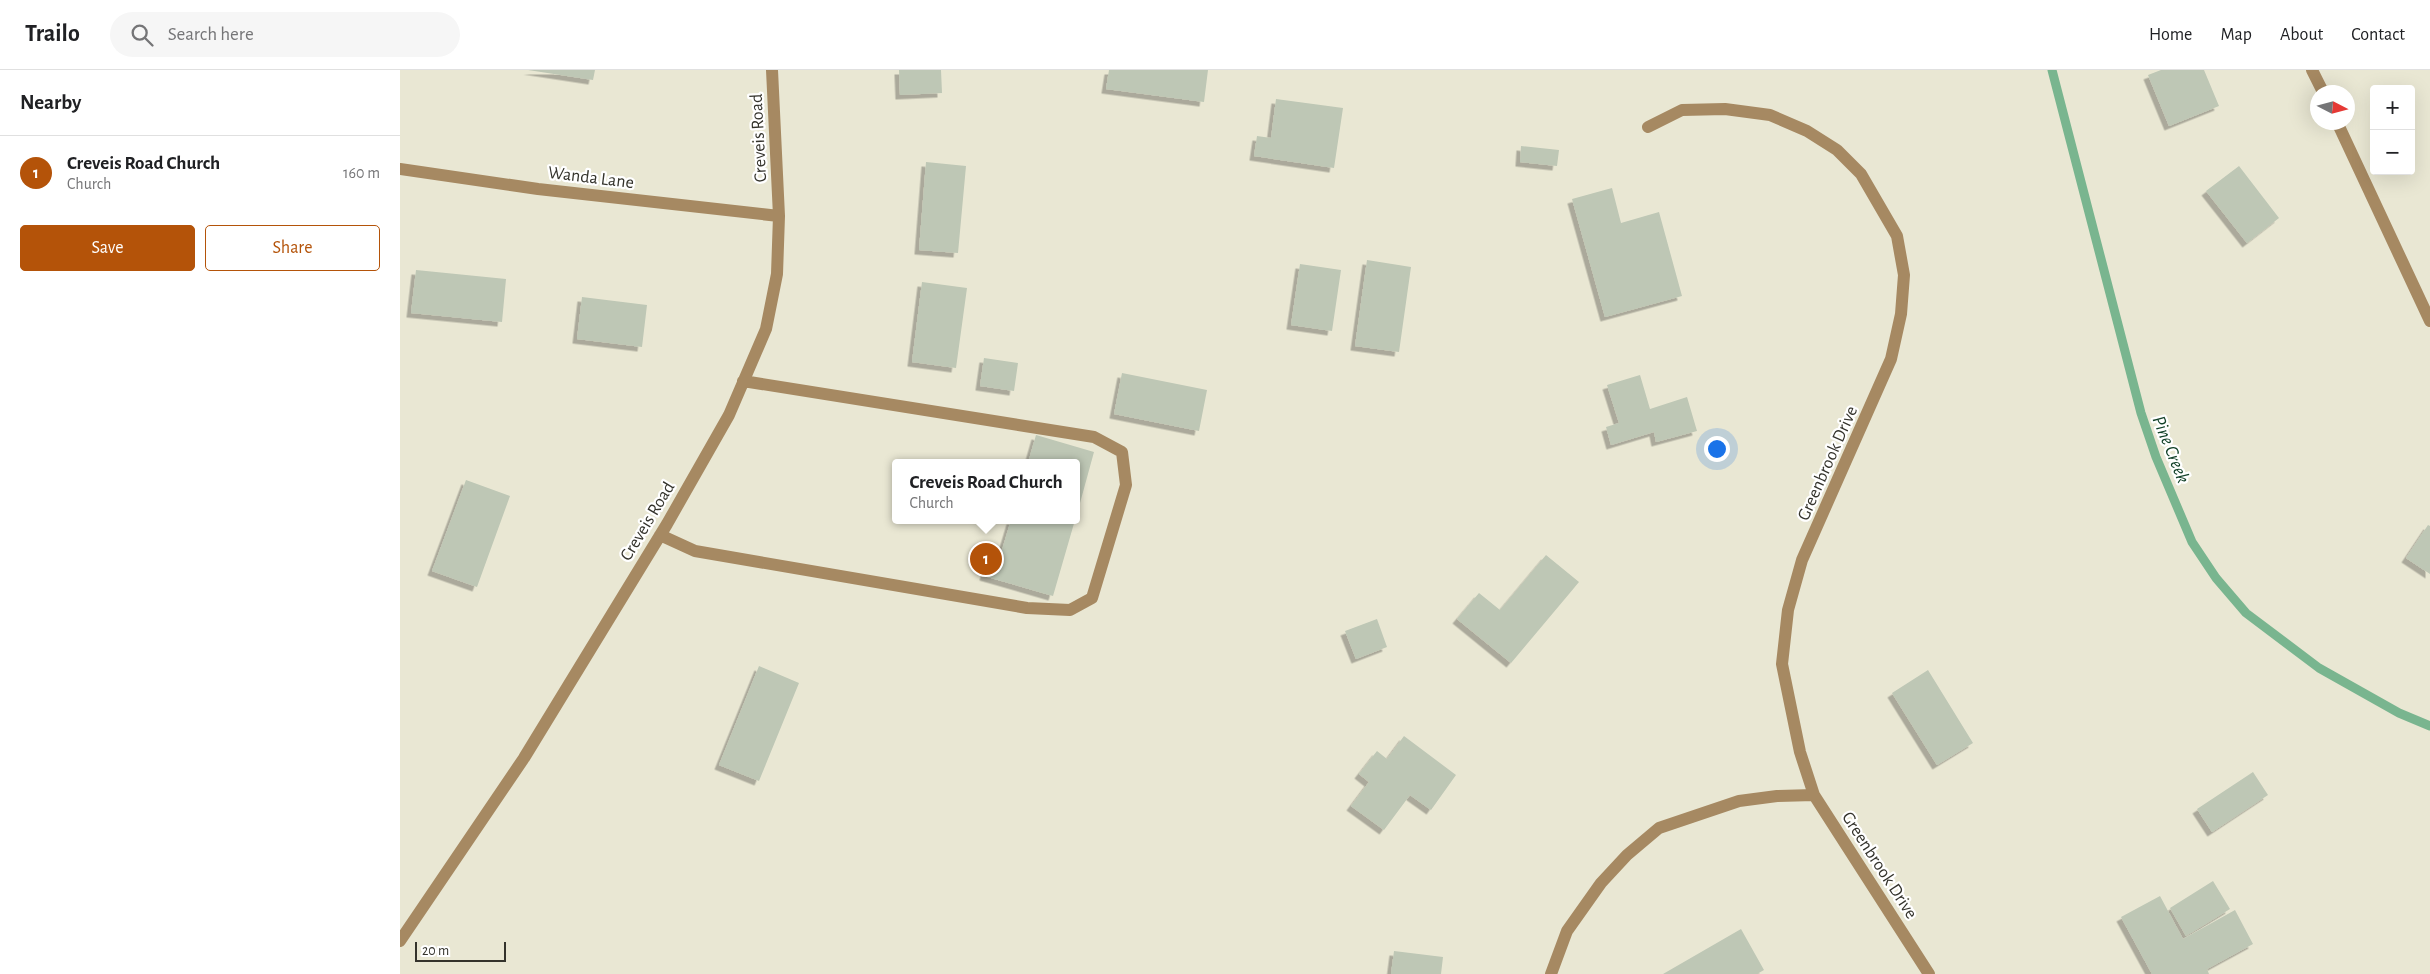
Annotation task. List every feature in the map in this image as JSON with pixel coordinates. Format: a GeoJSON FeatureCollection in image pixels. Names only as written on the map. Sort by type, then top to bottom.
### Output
{"type":"FeatureCollection","features":[{"type":"Feature","properties":{"kind":"street","name":"Creveis Road"},"geometry":{"type":"LineString","coordinates":[[400,941],[404,926],[524,758],[660,535],[729,415],[766,329],[777,274],[779,216],[772,70]]}},
{"type":"Feature","properties":{"kind":"street"},"geometry":{"type":"LineString","coordinates":[[2312,70],[2319,85]]}},
{"type":"Feature","properties":{"kind":"street","name":"Greenbrook Drive"},"geometry":{"type":"LineString","coordinates":[[1648,127],[1682,110],[1726,109],[1770,115],[1807,131],[1837,150],[1862,174],[1897,236],[1904,274],[1902,314],[1891,359],[1802,560],[1788,610],[1782,664],[1800,752],[1814,795],[1929,974]]}},
{"type":"Feature","properties":{"kind":"street"},"geometry":{"type":"LineString","coordinates":[[2340,130],[2430,321]]}},
{"type":"Feature","properties":{"kind":"street","name":"Wanda Lane"},"geometry":{"type":"LineString","coordinates":[[400,169],[538,189],[779,216]]}},
{"type":"Feature","properties":{"kind":"street"},"geometry":{"type":"LineString","coordinates":[[660,535],[695,551],[1027,608],[1070,610],[1092,598],[1126,486],[1122,452],[1094,437],[743,381]]}},
{"type":"Feature","properties":{"kind":"street"},"geometry":{"type":"LineString","coordinates":[[1551,974],[1567,931],[1601,883],[1627,855],[1659,828],[1739,801],[1777,796],[1814,795]]}},
{"type":"Feature","properties":{"kind":"building"},"geometry":{"type":"Polygon","coordinates":[[[528,70],[595,70],[593,80],[528,70]]]}},
{"type":"Feature","properties":{"kind":"building"},"geometry":{"type":"Polygon","coordinates":[[[899,70],[941,70],[942,93],[900,95],[899,70]]]}},
{"type":"Feature","properties":{"kind":"building"},"geometry":{"type":"Polygon","coordinates":[[[1109,70],[1208,70],[1204,102],[1106,89],[1109,70]]]}},
{"type":"Feature","properties":{"kind":"building"},"geometry":{"type":"Polygon","coordinates":[[[2161,70],[2204,70],[2219,106],[2169,126],[2148,75],[2161,70]]]}},
{"type":"Feature","properties":{"kind":"building"},"geometry":{"type":"Polygon","coordinates":[[[1276,99],[1343,108],[1334,168],[1254,156],[1257,136],[1271,138],[1276,99]]]}},
{"type":"Feature","properties":{"kind":"building"},"geometry":{"type":"Polygon","coordinates":[[[1521,146],[1559,150],[1557,166],[1520,162],[1521,146]]]}},
{"type":"Feature","properties":{"kind":"building"},"geometry":{"type":"Polygon","coordinates":[[[926,162],[966,166],[958,253],[919,250],[926,162]]]}},
{"type":"Feature","properties":{"kind":"building"},"geometry":{"type":"Polygon","coordinates":[[[2239,166],[2279,218],[2247,243],[2206,191],[2239,166]]]}},
{"type":"Feature","properties":{"kind":"building"},"geometry":{"type":"Polygon","coordinates":[[[1612,188],[1621,223],[1659,212],[1682,296],[1605,317],[1572,199],[1612,188]]]}},
{"type":"Feature","properties":{"kind":"building"},"geometry":{"type":"Polygon","coordinates":[[[1367,260],[1411,267],[1399,352],[1355,346],[1367,260]]]}},
{"type":"Feature","properties":{"kind":"building"},"geometry":{"type":"Polygon","coordinates":[[[1300,264],[1341,270],[1332,331],[1291,325],[1300,264]]]}},
{"type":"Feature","properties":{"kind":"building"},"geometry":{"type":"Polygon","coordinates":[[[416,270],[506,279],[502,322],[411,313],[416,270]]]}},
{"type":"Feature","properties":{"kind":"building"},"geometry":{"type":"Polygon","coordinates":[[[922,282],[967,288],[956,368],[912,362],[922,282]]]}},
{"type":"Feature","properties":{"kind":"building"},"geometry":{"type":"Polygon","coordinates":[[[582,297],[647,305],[642,347],[577,339],[582,297]]]}},
{"type":"Feature","properties":{"kind":"building"},"geometry":{"type":"Polygon","coordinates":[[[984,358],[1018,363],[1014,391],[980,386],[984,358]]]}},
{"type":"Feature","properties":{"kind":"building"},"geometry":{"type":"Polygon","coordinates":[[[1122,373],[1207,390],[1199,431],[1114,414],[1122,373]]]}},
{"type":"Feature","properties":{"kind":"building"},"geometry":{"type":"Polygon","coordinates":[[[1640,375],[1650,409],[1687,397],[1697,431],[1656,442],[1654,432],[1611,445],[1606,427],[1619,423],[1607,385],[1640,375]]]}},
{"type":"Feature","properties":{"kind":"building"},"geometry":{"type":"Polygon","coordinates":[[[1036,435],[1094,452],[1080,503],[1080,459],[1029,459],[1036,435]]]}},
{"type":"Feature","properties":{"kind":"building"},"geometry":{"type":"Polygon","coordinates":[[[466,480],[510,496],[477,587],[432,571],[466,480]]]}},
{"type":"Feature","properties":{"kind":"building"},"geometry":{"type":"Polygon","coordinates":[[[1010,524],[1074,524],[1053,596],[984,576],[992,547],[1002,550],[1010,524]]]}},
{"type":"Feature","properties":{"kind":"building"},"geometry":{"type":"Polygon","coordinates":[[[2428,525],[2430,526],[2430,574],[2406,558],[2428,525]]]}},
{"type":"Feature","properties":{"kind":"building"},"geometry":{"type":"Polygon","coordinates":[[[1546,555],[1579,582],[1511,663],[1457,619],[1479,593],[1500,610],[1546,555]]]}},
{"type":"Feature","properties":{"kind":"building"},"geometry":{"type":"Polygon","coordinates":[[[1377,619],[1387,647],[1356,659],[1345,631],[1377,619]]]}},
{"type":"Feature","properties":{"kind":"building"},"geometry":{"type":"Polygon","coordinates":[[[759,666],[799,683],[759,781],[719,765],[759,666]]]}},
{"type":"Feature","properties":{"kind":"building"},"geometry":{"type":"Polygon","coordinates":[[[1928,670],[1973,743],[1937,765],[1892,693],[1928,670]]]}},
{"type":"Feature","properties":{"kind":"building"},"geometry":{"type":"Polygon","coordinates":[[[1404,736],[1456,775],[1431,810],[1410,795],[1384,830],[1351,806],[1369,782],[1359,774],[1377,751],[1387,759],[1404,736]]]}},
{"type":"Feature","properties":{"kind":"building"},"geometry":{"type":"Polygon","coordinates":[[[2253,772],[2268,795],[2212,832],[2197,809],[2253,772]]]}},
{"type":"Feature","properties":{"kind":"building"},"geometry":{"type":"Polygon","coordinates":[[[2213,881],[2230,909],[2186,936],[2170,908],[2213,881]]]}},
{"type":"Feature","properties":{"kind":"building"},"geometry":{"type":"Polygon","coordinates":[[[2160,896],[2183,939],[2235,910],[2253,944],[2207,969],[2209,974],[2152,974],[2121,917],[2160,896]]]}},
{"type":"Feature","properties":{"kind":"building"},"geometry":{"type":"Polygon","coordinates":[[[1741,929],[1764,970],[1757,974],[1663,974],[1741,929]]]}},
{"type":"Feature","properties":{"kind":"building"},"geometry":{"type":"Polygon","coordinates":[[[1394,951],[1443,957],[1441,974],[1391,974],[1394,951]]]}},
{"type":"Feature","properties":{"kind":"waterway","name":"Pine Creek"},"geometry":{"type":"LineString","coordinates":[[2052,70],[2141,413],[2156,457],[2192,542],[2216,578],[2246,613],[2319,668],[2399,713],[2430,726]]}},
{"type":"Feature","properties":{"kind":"place","name":"Creveis Road Church"},"geometry":{"type":"Point","coordinates":[986,559]}}]}
